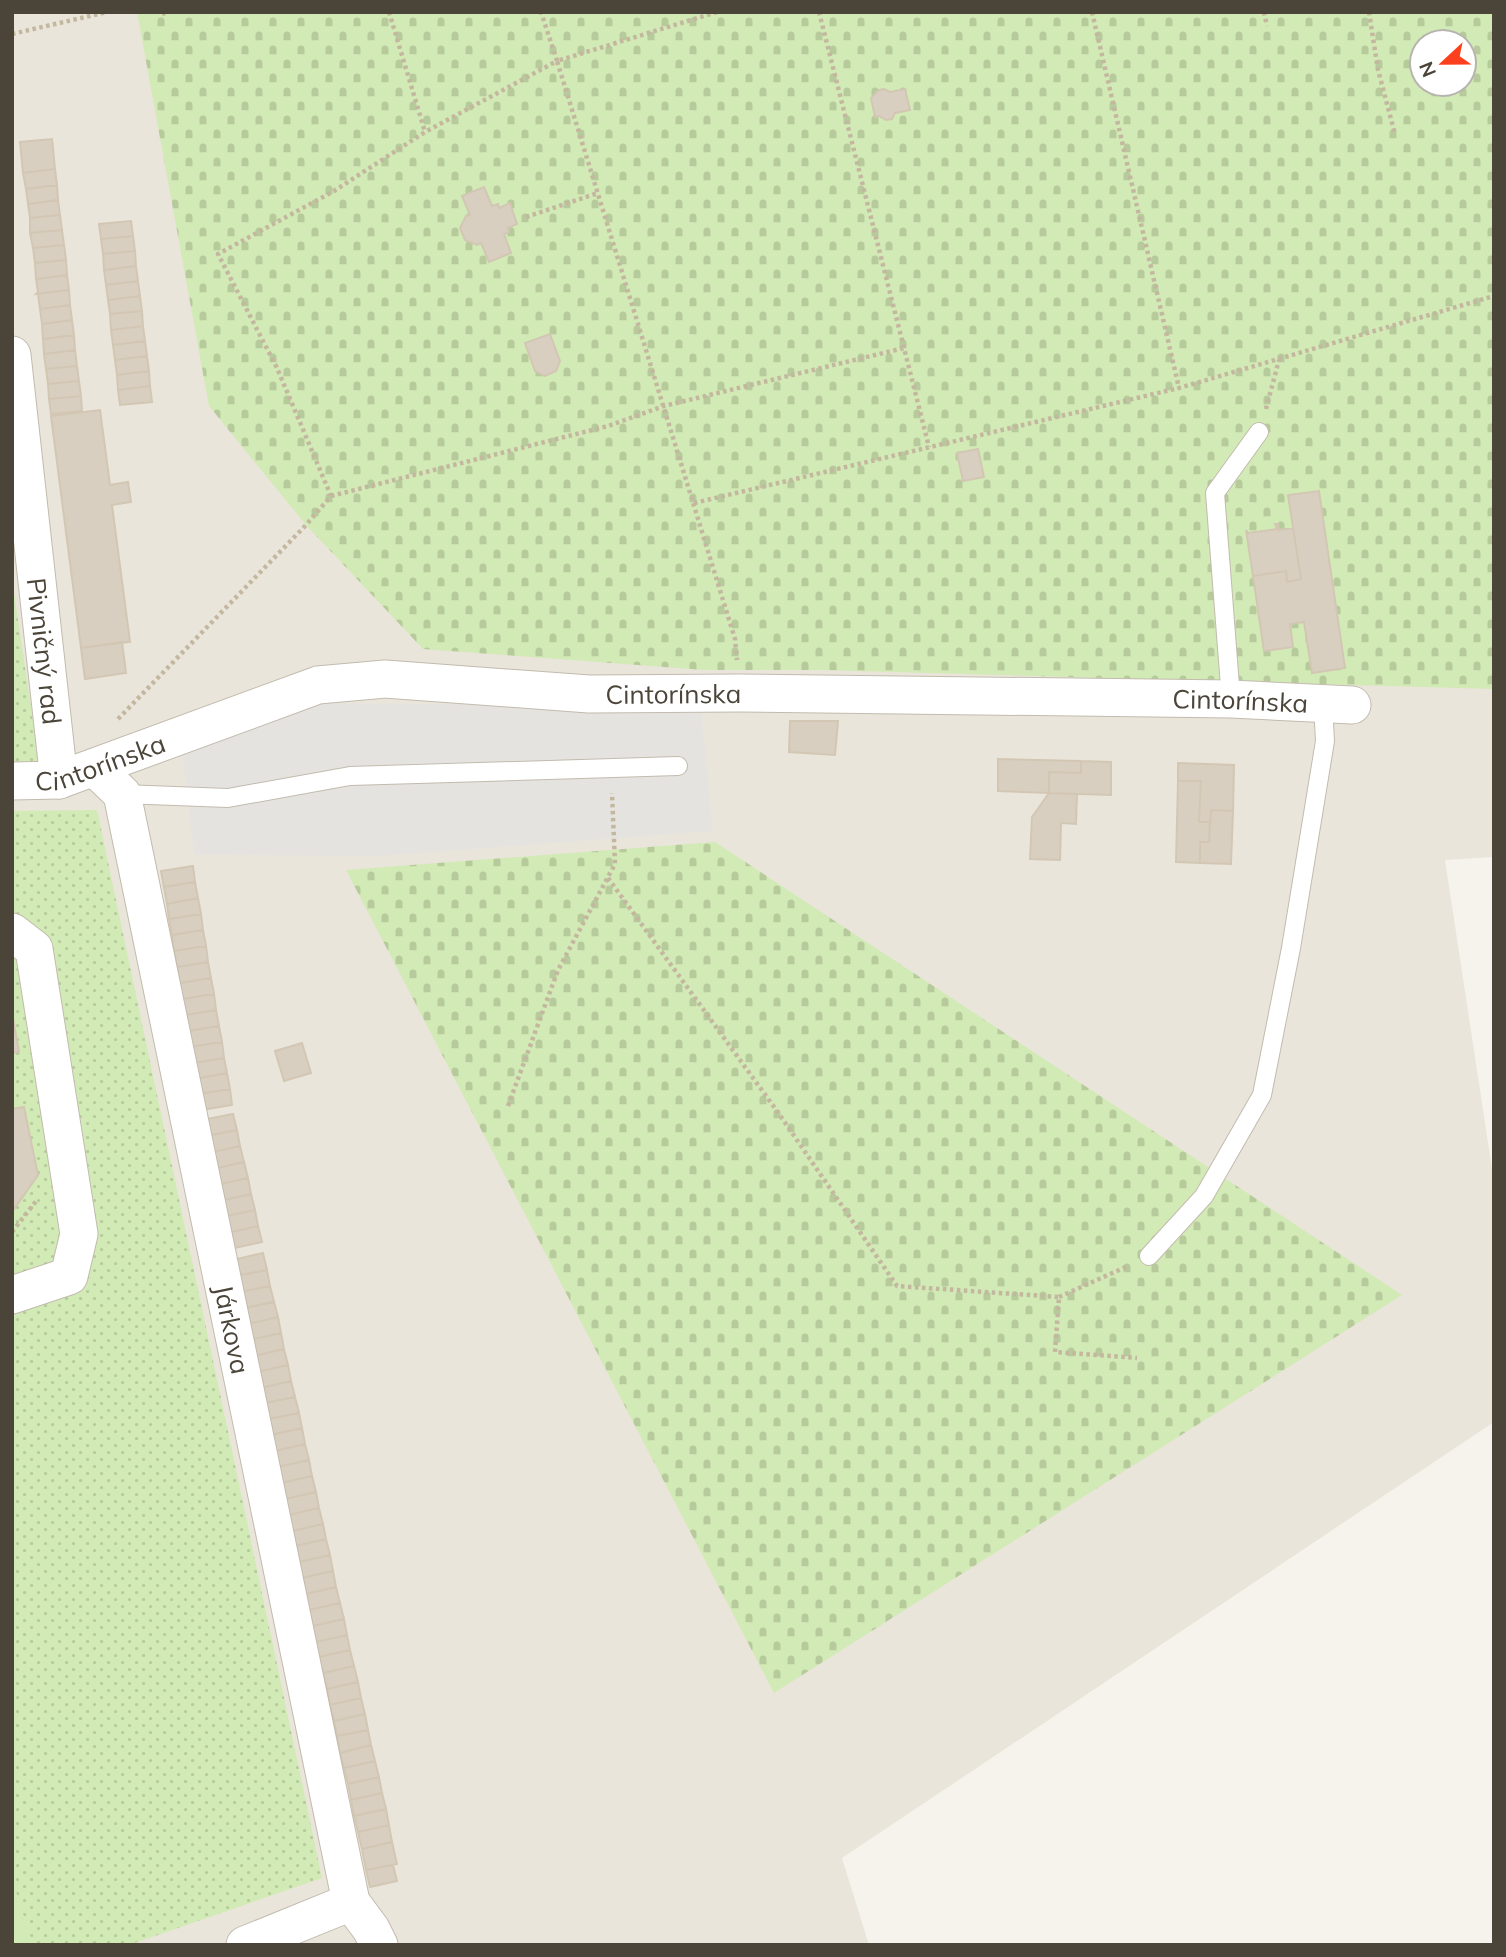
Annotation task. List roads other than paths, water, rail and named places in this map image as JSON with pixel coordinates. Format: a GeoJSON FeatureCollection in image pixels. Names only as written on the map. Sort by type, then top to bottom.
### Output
{"type":"FeatureCollection","features":[{"type":"Feature","properties":{"kind":"street","name":"Pivničný rad"},"geometry":{"type":"LineString","coordinates":[[12,355],[60,780]]}},
{"type":"Feature","properties":{"kind":"street","name":"Cintorínska"},"geometry":{"type":"LineString","coordinates":[[12,781],[60,780],[318,685],[385,679],[589,694],[740,693],[1231,699],[1338,704]]}},
{"type":"Feature","properties":{"kind":"street"},"geometry":{"type":"LineString","coordinates":[[95,768],[122,794]]}},
{"type":"Feature","properties":{"kind":"street","name":"Járkova"},"geometry":{"type":"LineString","coordinates":[[122,794],[351,1902]]}},
{"type":"Feature","properties":{"kind":"street"},"geometry":{"type":"LineString","coordinates":[[12,932],[34,949],[79,1234],[69,1276],[12,1295]]}},
{"type":"Feature","properties":{"kind":"street"},"geometry":{"type":"LineString","coordinates":[[246,1945],[351,1902],[379,1945]]}},
{"type":"Feature","properties":{"kind":"lane"},"geometry":{"type":"LineString","coordinates":[[1231,699],[1215,493],[1259,432]]}},
{"type":"Feature","properties":{"kind":"lane"},"geometry":{"type":"LineString","coordinates":[[1149,1256],[1204,1196],[1262,1095],[1291,948],[1325,741],[1338,704]]}},
{"type":"Feature","properties":{"kind":"lane"},"geometry":{"type":"LineString","coordinates":[[122,794],[229,798],[350,776],[678,766]]}}]}
